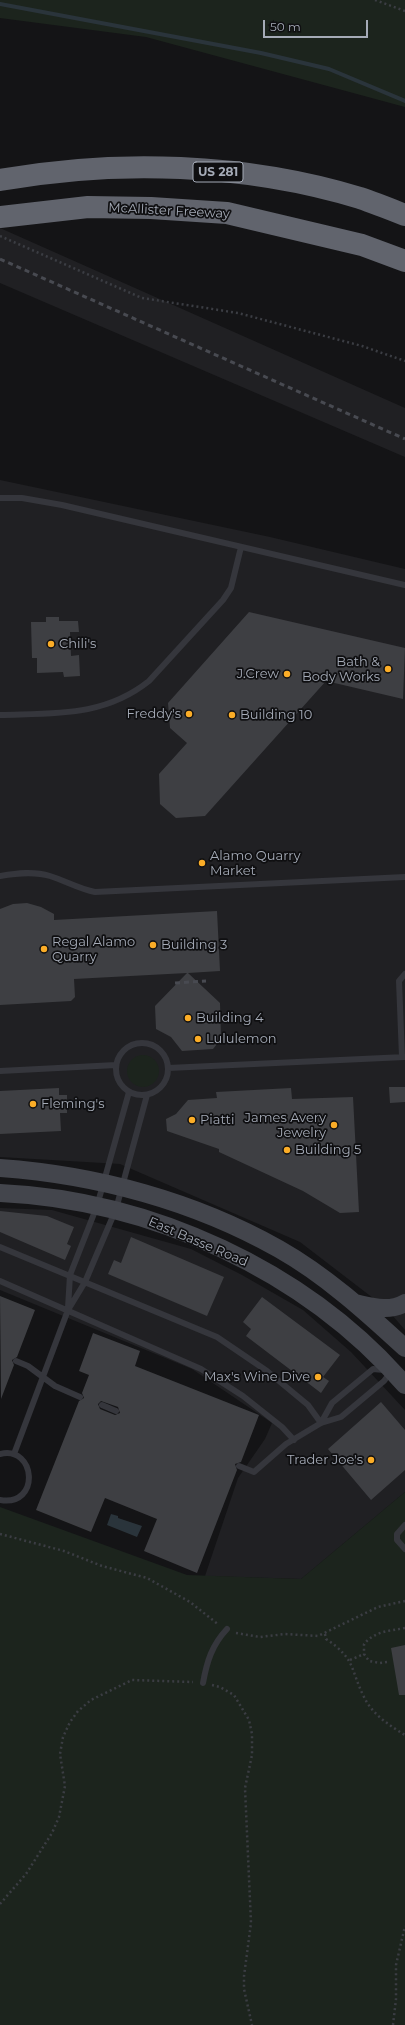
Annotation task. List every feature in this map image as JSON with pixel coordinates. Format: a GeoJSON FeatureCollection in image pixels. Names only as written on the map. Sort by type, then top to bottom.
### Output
{"type":"FeatureCollection","features":[{"type":"Feature","properties":{"kind":"highway","name":"US 281"},"geometry":{"type":"LineString","coordinates":[[0,180],[26,176],[113,168],[177,168],[263,176],[360,198],[405,215]]}},
{"type":"Feature","properties":{"kind":"highway","name":"McAllister Freeway"},"geometry":{"type":"LineString","coordinates":[[0,217],[88,207],[151,208],[227,213],[362,245],[405,261]]}},
{"type":"Feature","properties":{"kind":"main road","name":"East Basse Road"},"geometry":{"type":"LineString","coordinates":[[0,1168],[44,1172],[104,1183],[176,1204],[247,1233],[280,1250],[316,1274],[354,1303],[405,1348]]}},
{"type":"Feature","properties":{"kind":"main road","name":"East Basse Road"},"geometry":{"type":"LineString","coordinates":[[0,1193],[65,1199],[116,1209],[173,1228],[237,1256],[293,1288],[365,1343],[405,1385]]}},
{"type":"Feature","properties":{"kind":"main road"},"geometry":{"type":"LineString","coordinates":[[354,1303],[378,1309],[391,1308],[405,1303]]}},
{"type":"Feature","properties":{"kind":"main road"},"geometry":{"type":"LineString","coordinates":[[392,1370],[405,1356]]}},
{"type":"Feature","properties":{"kind":"lane"},"geometry":{"type":"LineString","coordinates":[[0,498],[22,498],[62,505],[405,585]]}},
{"type":"Feature","properties":{"kind":"lane"},"geometry":{"type":"LineString","coordinates":[[0,715],[53,713],[101,707],[122,699],[139,690],[150,681],[223,600],[231,588],[241,547]]}},
{"type":"Feature","properties":{"kind":"lane"},"geometry":{"type":"LineString","coordinates":[[0,876],[37,874],[63,881],[82,890],[95,892],[405,877]]}},
{"type":"Feature","properties":{"kind":"lane"},"geometry":{"type":"LineString","coordinates":[[168,1068],[403,1057],[399,981],[405,974]]}},
{"type":"Feature","properties":{"kind":"lane"},"geometry":{"type":"LineString","coordinates":[[137,1043],[146,1043],[154,1046],[161,1052],[166,1059],[168,1068],[165,1082],[154,1092],[147,1095],[138,1095],[128,1092],[118,1080],[116,1065],[122,1052],[137,1043]]}},
{"type":"Feature","properties":{"kind":"lane"},"geometry":{"type":"LineString","coordinates":[[0,1071],[116,1065]]}},
{"type":"Feature","properties":{"kind":"lane"},"geometry":{"type":"LineString","coordinates":[[68,1310],[70,1275],[97,1206],[128,1092]]}},
{"type":"Feature","properties":{"kind":"lane"},"geometry":{"type":"LineString","coordinates":[[14,1454],[68,1310],[85,1282],[116,1209],[147,1095]]}},
{"type":"Feature","properties":{"kind":"lane"},"geometry":{"type":"LineString","coordinates":[[0,1247],[70,1275],[217,1338],[268,1371],[308,1405],[321,1423]]}},
{"type":"Feature","properties":{"kind":"lane"},"geometry":{"type":"LineString","coordinates":[[0,1281],[201,1369],[243,1396],[282,1427],[294,1440]]}},
{"type":"Feature","properties":{"kind":"lane"},"geometry":{"type":"LineString","coordinates":[[16,1361],[28,1366],[55,1386],[80,1397]]}},
{"type":"Feature","properties":{"kind":"lane"},"geometry":{"type":"LineString","coordinates":[[321,1423],[332,1403],[373,1370],[392,1370]]}},
{"type":"Feature","properties":{"kind":"lane"},"geometry":{"type":"LineString","coordinates":[[239,1466],[254,1472],[294,1440],[321,1423],[341,1417],[384,1381],[392,1370]]}},
{"type":"Feature","properties":{"kind":"lane"},"geometry":{"type":"LineString","coordinates":[[102,1405],[116,1411]]}},
{"type":"Feature","properties":{"kind":"lane"},"geometry":{"type":"LineString","coordinates":[[0,1454],[14,1454],[22,1459],[28,1467],[30,1476],[29,1485],[24,1493],[16,1499],[7,1501],[0,1500]]}},
{"type":"Feature","properties":{"kind":"lane"},"geometry":{"type":"LineString","coordinates":[[405,1525],[397,1534],[397,1540],[405,1549]]}},
{"type":"Feature","properties":{"kind":"lane"},"geometry":{"type":"LineString","coordinates":[[203,1683],[211,1650],[217,1639],[227,1629]]}},
{"type":"Feature","properties":{"kind":"path"},"geometry":{"type":"LineString","coordinates":[[376,0],[405,11]]}},
{"type":"Feature","properties":{"kind":"path"},"geometry":{"type":"LineString","coordinates":[[0,236],[142,298],[238,313],[362,346],[405,361]]}},
{"type":"Feature","properties":{"kind":"path"},"geometry":{"type":"LineString","coordinates":[[0,1534],[64,1551],[102,1566],[147,1578],[190,1602],[227,1629],[243,1635],[260,1637],[285,1634],[318,1636],[325,1634],[363,1613],[378,1607],[405,1601]]}},
{"type":"Feature","properties":{"kind":"path"},"geometry":{"type":"LineString","coordinates":[[388,1662],[380,1663],[370,1661],[364,1654],[364,1644],[370,1636],[379,1632],[405,1628]]}},
{"type":"Feature","properties":{"kind":"path"},"geometry":{"type":"LineString","coordinates":[[325,1634],[326,1639],[339,1648],[350,1660],[365,1699],[391,1727],[405,1735]]}},
{"type":"Feature","properties":{"kind":"path"},"geometry":{"type":"LineString","coordinates":[[350,1660],[364,1654]]}},
{"type":"Feature","properties":{"kind":"path"},"geometry":{"type":"LineString","coordinates":[[0,1904],[26,1874],[52,1833],[59,1817],[65,1786],[60,1754],[63,1737],[70,1722],[78,1711],[91,1700],[132,1680],[203,1683],[220,1687],[234,1695],[249,1720],[252,1734],[252,1755],[245,1788],[251,1922],[244,1976],[244,1989],[252,2025]]}},
{"type":"Feature","properties":{"kind":"path"},"geometry":{"type":"LineString","coordinates":[[393,2025],[396,1999],[396,1965],[405,1926]]}},
{"type":"Feature","properties":{"kind":"shaded area"},"geometry":{"type":"Polygon","coordinates":[[[0,0],[405,0],[405,107],[146,37],[0,18],[0,0]]]}},
{"type":"Feature","properties":{"kind":"shaded area"},"geometry":{"type":"Polygon","coordinates":[[[0,228],[405,408],[405,457],[0,283],[0,228]]]}},
{"type":"Feature","properties":{"kind":"shaded area","name":"Alamo Quarry Market"},"geometry":{"type":"Polygon","coordinates":[[[0,480],[270,537],[405,569],[405,1330],[386,1308],[300,1242],[120,1164],[0,1157],[0,480]]]}},
{"type":"Feature","properties":{"kind":"shaded area"},"geometry":{"type":"Polygon","coordinates":[[[140,1055],[146,1055],[156,1062],[159,1071],[158,1077],[152,1084],[146,1087],[140,1087],[130,1080],[127,1074],[127,1068],[134,1058],[140,1055]]]}},
{"type":"Feature","properties":{"kind":"shaded area"},"geometry":{"type":"Polygon","coordinates":[[[0,1208],[52,1210],[191,1249],[242,1275],[303,1310],[351,1352],[405,1410],[405,1492],[301,1579],[205,1576],[238,1478],[265,1439],[272,1423],[192,1369],[0,1290],[0,1208]]]}},
{"type":"Feature","properties":{"kind":"shaded area"},"geometry":{"type":"Polygon","coordinates":[[[405,1492],[405,2025],[0,2025],[0,1507],[187,1575],[301,1579],[405,1492]]]}},
{"type":"Feature","properties":{"kind":"shaded area"},"geometry":{"type":"Polygon","coordinates":[[[111,1514],[118,1516],[118,1518],[142,1526],[137,1537],[107,1525],[111,1514]]]}},
{"type":"Feature","properties":{"kind":"building","name":"Building 10"},"geometry":{"type":"Polygon","coordinates":[[[249,612],[405,648],[403,699],[326,681],[205,816],[176,818],[160,804],[159,774],[187,743],[170,728],[168,703],[249,612]]]}},
{"type":"Feature","properties":{"kind":"building","name":"Chili's"},"geometry":{"type":"Polygon","coordinates":[[[46,617],[59,617],[59,621],[78,621],[79,632],[70,632],[71,656],[79,655],[80,676],[64,677],[63,672],[37,673],[37,658],[32,658],[31,622],[46,622],[46,617]]]}},
{"type":"Feature","properties":{"kind":"building"},"geometry":{"type":"Polygon","coordinates":[[[27,903],[41,907],[54,914],[54,920],[217,911],[220,971],[188,973],[220,1003],[221,1039],[213,1049],[182,1051],[171,1037],[156,1029],[155,1006],[187,973],[74,979],[75,997],[71,1001],[0,1005],[0,909],[13,904],[27,903]]]}},
{"type":"Feature","properties":{"kind":"building"},"geometry":{"type":"Polygon","coordinates":[[[389,1087],[405,1087],[405,1102],[390,1103],[389,1087]]]}},
{"type":"Feature","properties":{"kind":"building","name":"Fleming's"},"geometry":{"type":"Polygon","coordinates":[[[59,1088],[59,1095],[67,1095],[67,1113],[60,1113],[61,1131],[0,1134],[0,1091],[59,1088]]]}},
{"type":"Feature","properties":{"kind":"building","name":"Building 5"},"geometry":{"type":"Polygon","coordinates":[[[291,1088],[292,1099],[353,1097],[359,1212],[340,1213],[303,1191],[219,1152],[219,1149],[167,1131],[166,1119],[176,1114],[188,1100],[217,1098],[216,1092],[291,1088]]]}},
{"type":"Feature","properties":{"kind":"building"},"geometry":{"type":"Polygon","coordinates":[[[0,1211],[47,1216],[74,1227],[67,1244],[71,1246],[65,1260],[0,1232],[0,1211]]]}},
{"type":"Feature","properties":{"kind":"building"},"geometry":{"type":"Polygon","coordinates":[[[131,1237],[224,1277],[207,1316],[108,1274],[114,1260],[121,1263],[131,1237]]]}},
{"type":"Feature","properties":{"kind":"building"},"geometry":{"type":"Polygon","coordinates":[[[0,1296],[35,1310],[17,1357],[12,1360],[14,1365],[1,1399],[0,1296]]]}},
{"type":"Feature","properties":{"kind":"building"},"geometry":{"type":"Polygon","coordinates":[[[262,1297],[340,1355],[323,1377],[329,1381],[321,1393],[246,1336],[251,1329],[243,1322],[262,1297]]]}},
{"type":"Feature","properties":{"kind":"building"},"geometry":{"type":"Polygon","coordinates":[[[93,1333],[140,1351],[135,1366],[259,1415],[241,1462],[235,1464],[237,1470],[197,1573],[144,1551],[157,1519],[105,1498],[91,1532],[36,1510],[79,1401],[84,1398],[82,1393],[89,1375],[79,1371],[93,1333]],[[101,1401],[98,1404],[100,1409],[115,1415],[120,1413],[118,1407],[101,1401]]]}},
{"type":"Feature","properties":{"kind":"building","name":"Trader Joe's"},"geometry":{"type":"Polygon","coordinates":[[[381,1402],[405,1430],[405,1470],[371,1500],[328,1449],[381,1402]]]}},
{"type":"Feature","properties":{"kind":"building"},"geometry":{"type":"Polygon","coordinates":[[[405,1645],[405,1695],[399,1695],[391,1648],[405,1645]]]}},
{"type":"Feature","properties":{"kind":"waterway"},"geometry":{"type":"LineString","coordinates":[[0,4],[261,53],[329,69],[405,101]]}},
{"type":"Feature","properties":{"kind":"railway"},"geometry":{"type":"LineString","coordinates":[[0,259],[405,439]]}},
{"type":"Feature","properties":{"kind":"railway"},"geometry":{"type":"LineString","coordinates":[[175,983],[206,981]]}},
{"type":"Feature","properties":{"kind":"place","name":"Chili's"},"geometry":{"type":"Point","coordinates":[51,644]}},
{"type":"Feature","properties":{"kind":"place","name":"Bath & Body Works"},"geometry":{"type":"Point","coordinates":[388,669]}},
{"type":"Feature","properties":{"kind":"place","name":"J.Crew"},"geometry":{"type":"Point","coordinates":[287,674]}},
{"type":"Feature","properties":{"kind":"place","name":"Freddy's"},"geometry":{"type":"Point","coordinates":[189,714]}},
{"type":"Feature","properties":{"kind":"place","name":"Building 10"},"geometry":{"type":"Point","coordinates":[232,715]}},
{"type":"Feature","properties":{"kind":"place","name":"Alamo Quarry Market"},"geometry":{"type":"Point","coordinates":[202,863]}},
{"type":"Feature","properties":{"kind":"place","name":"Building 3"},"geometry":{"type":"Point","coordinates":[153,945]}},
{"type":"Feature","properties":{"kind":"place","name":"Regal Alamo Quarry"},"geometry":{"type":"Point","coordinates":[44,949]}},
{"type":"Feature","properties":{"kind":"place","name":"Building 4"},"geometry":{"type":"Point","coordinates":[188,1018]}},
{"type":"Feature","properties":{"kind":"place","name":"Lululemon"},"geometry":{"type":"Point","coordinates":[198,1039]}},
{"type":"Feature","properties":{"kind":"place","name":"Fleming's"},"geometry":{"type":"Point","coordinates":[33,1104]}},
{"type":"Feature","properties":{"kind":"place","name":"Piatti"},"geometry":{"type":"Point","coordinates":[192,1120]}},
{"type":"Feature","properties":{"kind":"place","name":"James Avery Jewelry"},"geometry":{"type":"Point","coordinates":[334,1125]}},
{"type":"Feature","properties":{"kind":"place","name":"Building 5"},"geometry":{"type":"Point","coordinates":[287,1150]}},
{"type":"Feature","properties":{"kind":"place","name":"Max's Wine Dive"},"geometry":{"type":"Point","coordinates":[318,1377]}},
{"type":"Feature","properties":{"kind":"place","name":"Trader Joe's"},"geometry":{"type":"Point","coordinates":[371,1460]}}]}
